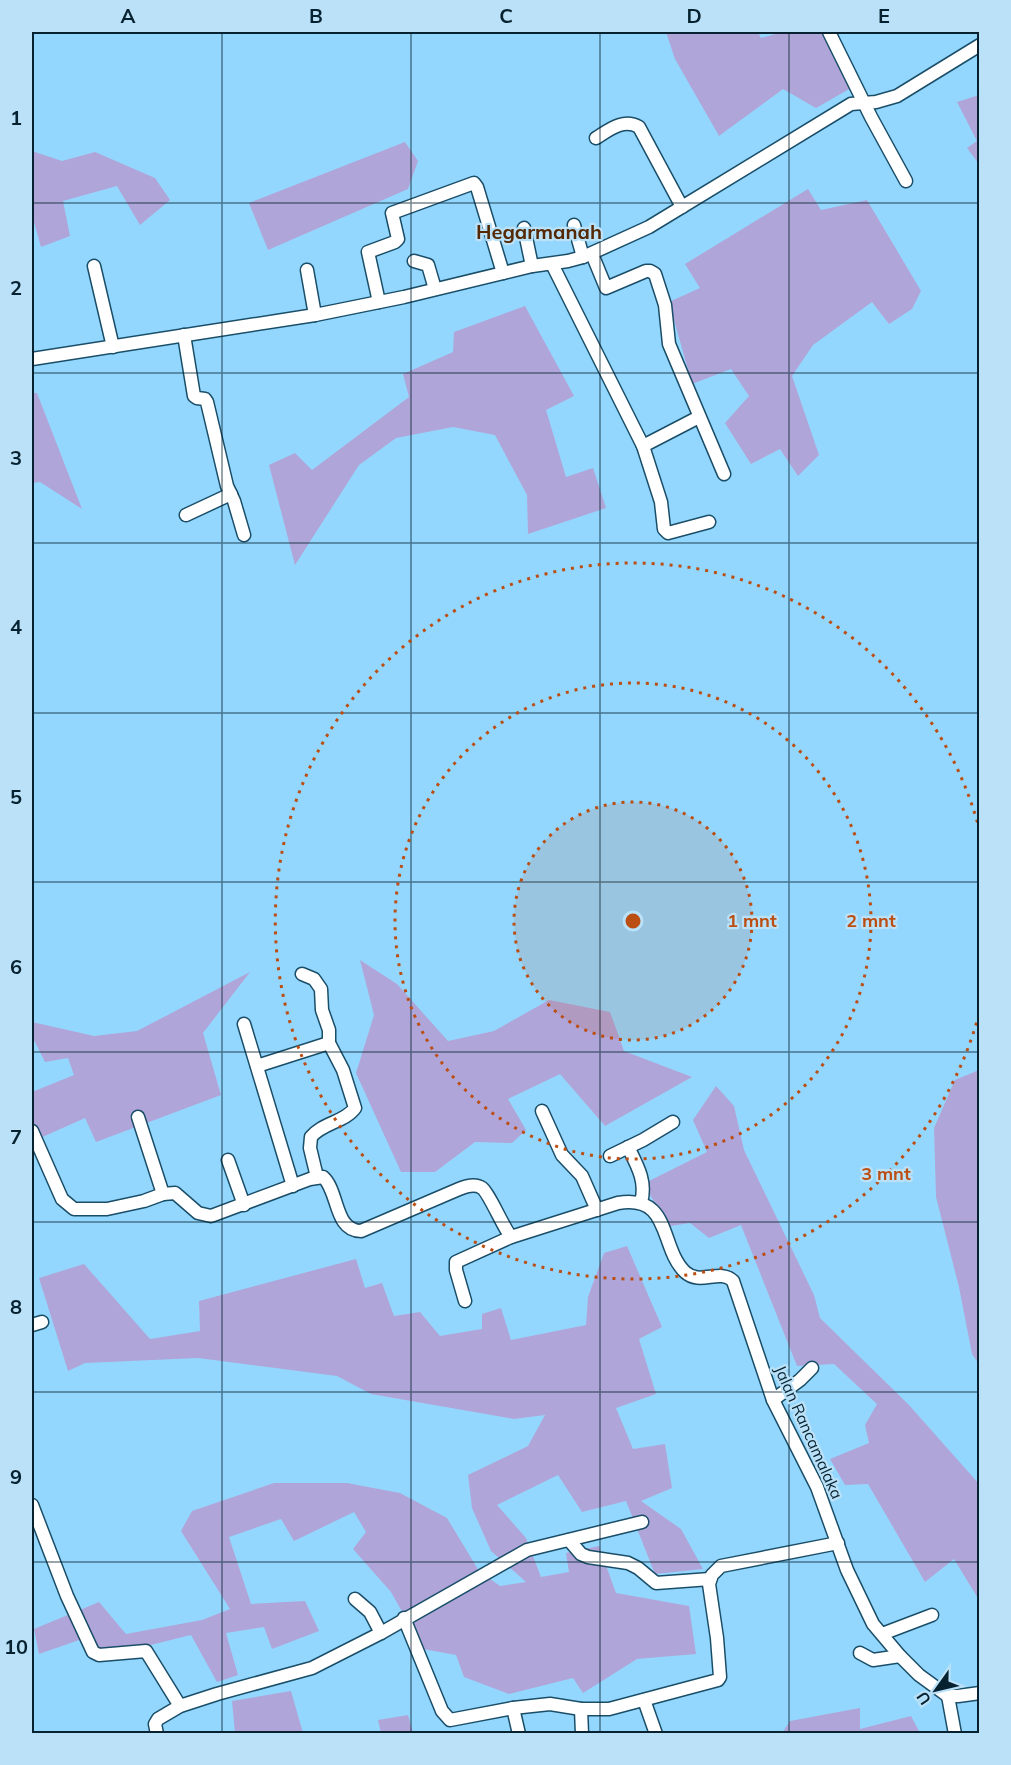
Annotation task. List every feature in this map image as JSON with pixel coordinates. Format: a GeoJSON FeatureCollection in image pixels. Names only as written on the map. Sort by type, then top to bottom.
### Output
{"type":"FeatureCollection","features":[{"type":"Feature","properties":{"kind":"street"},"geometry":{"type":"LineString","coordinates":[[829,32],[906,181]]}},
{"type":"Feature","properties":{"kind":"street"},"geometry":{"type":"LineString","coordinates":[[32,359],[315,315],[587,255],[649,227],[851,105],[886,100],[897,96],[980,45]]}},
{"type":"Feature","properties":{"kind":"street"},"geometry":{"type":"LineString","coordinates":[[596,138],[623,124],[634,124],[639,127],[682,207]]}},
{"type":"Feature","properties":{"kind":"street"},"geometry":{"type":"LineString","coordinates":[[379,302],[368,252],[397,241],[392,213],[474,183],[503,273]]}},
{"type":"Feature","properties":{"kind":"street"},"geometry":{"type":"LineString","coordinates":[[574,225],[587,255],[606,288],[646,272],[656,274],[665,305],[669,344],[724,474]]}},
{"type":"Feature","properties":{"kind":"street"},"geometry":{"type":"LineString","coordinates":[[524,228],[532,266]]}},
{"type":"Feature","properties":{"kind":"street"},"geometry":{"type":"LineString","coordinates":[[414,261],[428,265],[435,289]]}},
{"type":"Feature","properties":{"kind":"street"},"geometry":{"type":"LineString","coordinates":[[552,264],[644,446],[661,502],[666,532],[675,532],[709,522]]}},
{"type":"Feature","properties":{"kind":"street"},"geometry":{"type":"LineString","coordinates":[[94,266],[113,347]]}},
{"type":"Feature","properties":{"kind":"street"},"geometry":{"type":"LineString","coordinates":[[308,270],[315,315]]}},
{"type":"Feature","properties":{"kind":"street"},"geometry":{"type":"LineString","coordinates":[[184,335],[194,396],[205,399],[207,402],[227,486],[244,535]]}},
{"type":"Feature","properties":{"kind":"street"},"geometry":{"type":"LineString","coordinates":[[644,446],[699,417]]}},
{"type":"Feature","properties":{"kind":"street"},"geometry":{"type":"LineString","coordinates":[[186,515],[231,494]]}},
{"type":"Feature","properties":{"kind":"street"},"geometry":{"type":"LineString","coordinates":[[302,974],[314,979],[321,989],[323,1015],[329,1030],[329,1043],[342,1070],[355,1108],[350,1114],[321,1129],[311,1137],[310,1148],[317,1177]]}},
{"type":"Feature","properties":{"kind":"street"},"geometry":{"type":"LineString","coordinates":[[244,1024],[293,1186]]}},
{"type":"Feature","properties":{"kind":"street"},"geometry":{"type":"LineString","coordinates":[[257,1066],[329,1043]]}},
{"type":"Feature","properties":{"kind":"street"},"geometry":{"type":"LineString","coordinates":[[542,1111],[562,1155],[582,1176],[597,1210]]}},
{"type":"Feature","properties":{"kind":"street"},"geometry":{"type":"LineString","coordinates":[[138,1117],[163,1194]]}},
{"type":"Feature","properties":{"kind":"street"},"geometry":{"type":"LineString","coordinates":[[610,1156],[673,1122]]}},
{"type":"Feature","properties":{"kind":"street"},"geometry":{"type":"LineString","coordinates":[[32,1131],[37,1156],[62,1199],[74,1209],[108,1209],[138,1203],[163,1194],[175,1193],[198,1213],[217,1215],[317,1177],[323,1177],[327,1181],[343,1222],[355,1231],[368,1228],[459,1189],[474,1185],[482,1188],[487,1194],[511,1237]]}},
{"type":"Feature","properties":{"kind":"street"},"geometry":{"type":"LineString","coordinates":[[465,1301],[456,1262],[511,1237],[618,1203],[641,1202],[644,1191],[642,1178],[628,1147]]}},
{"type":"Feature","properties":{"kind":"street"},"geometry":{"type":"LineString","coordinates":[[228,1160],[244,1204]]}},
{"type":"Feature","properties":{"kind":"street","name":"Jalan Rancamalaka"},"geometry":{"type":"LineString","coordinates":[[641,1202],[648,1207],[663,1227],[677,1261],[687,1274],[701,1279],[724,1275],[733,1281],[773,1400],[817,1487],[860,1600],[873,1624],[900,1656],[919,1675],[948,1696]]}},
{"type":"Feature","properties":{"kind":"street"},"geometry":{"type":"LineString","coordinates":[[773,1400],[812,1368]]}},
{"type":"Feature","properties":{"kind":"street"},"geometry":{"type":"LineString","coordinates":[[32,1505],[67,1596],[93,1652],[99,1655],[146,1651],[180,1706]]}},
{"type":"Feature","properties":{"kind":"street"},"geometry":{"type":"LineString","coordinates":[[157,1734],[155,1724],[158,1719],[180,1706],[312,1668],[381,1633],[527,1550],[642,1522]]}},
{"type":"Feature","properties":{"kind":"street"},"geometry":{"type":"LineString","coordinates":[[569,1540],[581,1554],[628,1563],[656,1583],[710,1579]]}},
{"type":"Feature","properties":{"kind":"street"},"geometry":{"type":"LineString","coordinates":[[404,1618],[442,1711],[450,1720],[513,1708],[550,1704],[580,1709],[609,1709],[714,1683],[720,1677],[709,1584],[710,1579],[721,1566],[838,1543]]}},
{"type":"Feature","properties":{"kind":"street"},"geometry":{"type":"LineString","coordinates":[[356,1599],[370,1612],[381,1633]]}},
{"type":"Feature","properties":{"kind":"street"},"geometry":{"type":"LineString","coordinates":[[882,1634],[932,1615]]}},
{"type":"Feature","properties":{"kind":"street"},"geometry":{"type":"LineString","coordinates":[[860,1653],[873,1660],[900,1656]]}},
{"type":"Feature","properties":{"kind":"street"},"geometry":{"type":"LineString","coordinates":[[955,1734],[948,1696],[980,1693]]}},
{"type":"Feature","properties":{"kind":"street"},"geometry":{"type":"LineString","coordinates":[[644,1700],[656,1734]]}},
{"type":"Feature","properties":{"kind":"street"},"geometry":{"type":"LineString","coordinates":[[513,1708],[519,1734]]}},
{"type":"Feature","properties":{"kind":"street"},"geometry":{"type":"LineString","coordinates":[[580,1709],[582,1734]]}},
{"type":"Feature","properties":{"kind":"shaded area"},"geometry":{"type":"Polygon","coordinates":[[[666,32],[758,32],[761,38],[783,32],[825,32],[851,88],[816,108],[783,89],[719,136],[675,59],[666,32]]]}},
{"type":"Feature","properties":{"kind":"shaded area"},"geometry":{"type":"Polygon","coordinates":[[[980,95],[979,164],[967,148],[977,141],[957,102],[980,95]]]}},
{"type":"Feature","properties":{"kind":"shaded area"},"geometry":{"type":"Polygon","coordinates":[[[405,142],[418,161],[408,189],[268,250],[249,203],[405,142]]]}},
{"type":"Feature","properties":{"kind":"shaded area"},"geometry":{"type":"Polygon","coordinates":[[[32,151],[62,161],[95,152],[155,178],[170,200],[140,225],[117,186],[63,201],[70,236],[41,247],[32,215],[32,151]]]}},
{"type":"Feature","properties":{"kind":"shaded area"},"geometry":{"type":"Polygon","coordinates":[[[808,189],[821,210],[867,200],[921,291],[912,309],[889,324],[872,302],[813,345],[792,376],[819,455],[798,476],[780,449],[751,464],[725,423],[749,396],[731,369],[692,384],[669,302],[700,288],[685,264],[808,189]]]}},
{"type":"Feature","properties":{"kind":"shaded area"},"geometry":{"type":"Polygon","coordinates":[[[525,306],[574,396],[546,410],[566,477],[593,468],[606,508],[528,534],[527,495],[495,435],[453,427],[396,438],[359,465],[295,565],[269,465],[295,453],[312,470],[409,397],[403,374],[453,352],[454,332],[525,306]]]}},
{"type":"Feature","properties":{"kind":"shaded area"},"geometry":{"type":"Polygon","coordinates":[[[32,393],[37,393],[82,509],[40,482],[32,483],[32,393]]]}},
{"type":"Feature","properties":{"kind":"shaded area"},"geometry":{"type":"Polygon","coordinates":[[[360,960],[397,984],[448,1041],[494,1031],[549,1000],[610,1012],[624,1051],[692,1077],[605,1126],[560,1074],[508,1099],[526,1130],[512,1143],[475,1142],[435,1172],[401,1172],[356,1073],[374,1015],[360,960]]]}},
{"type":"Feature","properties":{"kind":"shaded area"},"geometry":{"type":"Polygon","coordinates":[[[250,972],[203,1033],[221,1095],[96,1142],[85,1118],[38,1139],[32,1127],[32,1092],[74,1075],[68,1058],[45,1062],[32,1036],[32,1022],[94,1036],[137,1031],[250,972]]]}},
{"type":"Feature","properties":{"kind":"shaded area"},"geometry":{"type":"Polygon","coordinates":[[[979,1070],[979,1364],[972,1354],[959,1287],[936,1197],[934,1128],[955,1080],[979,1070]]]}},
{"type":"Feature","properties":{"kind":"shaded area"},"geometry":{"type":"Polygon","coordinates":[[[716,1086],[734,1106],[744,1150],[814,1295],[820,1318],[909,1405],[979,1484],[979,1600],[954,1559],[925,1582],[868,1484],[845,1485],[830,1459],[869,1443],[865,1425],[877,1404],[834,1364],[797,1366],[741,1225],[709,1238],[690,1223],[670,1226],[643,1184],[707,1152],[693,1120],[716,1086]]]}},
{"type":"Feature","properties":{"kind":"shaded area"},"geometry":{"type":"Polygon","coordinates":[[[627,1246],[662,1327],[639,1339],[656,1394],[616,1408],[633,1449],[665,1444],[672,1488],[641,1501],[681,1529],[703,1569],[655,1574],[626,1501],[582,1512],[558,1475],[497,1505],[526,1538],[541,1577],[569,1572],[566,1553],[599,1546],[616,1593],[689,1606],[696,1654],[637,1659],[583,1693],[573,1678],[509,1694],[464,1677],[456,1655],[423,1649],[391,1592],[353,1549],[366,1532],[354,1512],[294,1541],[281,1519],[229,1537],[251,1604],[305,1601],[319,1631],[272,1649],[264,1627],[226,1633],[238,1675],[217,1682],[191,1635],[106,1656],[85,1638],[39,1654],[34,1629],[99,1602],[126,1634],[202,1620],[230,1609],[181,1531],[192,1511],[274,1483],[347,1483],[400,1493],[447,1518],[479,1571],[500,1586],[526,1582],[491,1551],[472,1508],[468,1475],[528,1446],[545,1415],[514,1419],[371,1394],[337,1376],[198,1358],[85,1363],[68,1371],[39,1278],[84,1264],[150,1339],[200,1331],[199,1301],[356,1259],[365,1288],[382,1283],[394,1316],[420,1312],[440,1336],[482,1329],[482,1314],[501,1308],[511,1340],[586,1325],[588,1297],[604,1253],[627,1246]]]}},
{"type":"Feature","properties":{"kind":"shaded area"},"geometry":{"type":"Polygon","coordinates":[[[291,1691],[303,1733],[235,1733],[232,1701],[291,1691]]]}},
{"type":"Feature","properties":{"kind":"shaded area"},"geometry":{"type":"Polygon","coordinates":[[[860,1708],[860,1729],[911,1716],[920,1733],[782,1733],[790,1721],[860,1708]]]}},
{"type":"Feature","properties":{"kind":"shaded area"},"geometry":{"type":"Polygon","coordinates":[[[408,1715],[413,1733],[381,1733],[378,1720],[408,1715]]]}},
{"type":"Feature","properties":{"kind":"district","name":"Hegarmanah"},"geometry":{"type":"Point","coordinates":[539,231]}}]}
